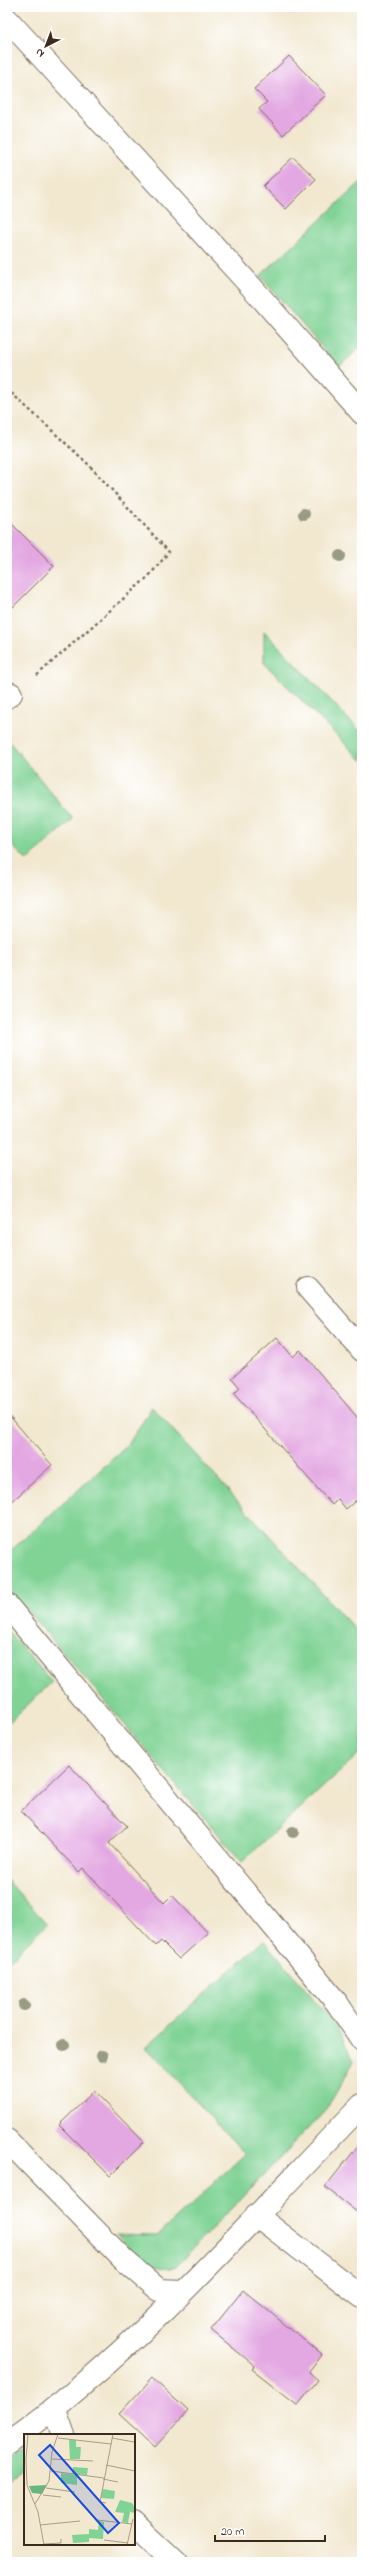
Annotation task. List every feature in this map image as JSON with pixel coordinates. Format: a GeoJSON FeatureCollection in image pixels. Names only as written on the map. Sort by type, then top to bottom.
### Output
{"type":"FeatureCollection","features":[{"type":"Feature","properties":{"kind":"street"},"geometry":{"type":"LineString","coordinates":[[7,19],[257,294],[362,413]]}},
{"type":"Feature","properties":{"kind":"street"},"geometry":{"type":"LineString","coordinates":[[308,1288],[362,1350]]}},
{"type":"Feature","properties":{"kind":"street"},"geometry":{"type":"LineString","coordinates":[[7,1605],[337,2003],[362,2040]]}},
{"type":"Feature","properties":{"kind":"street"},"geometry":{"type":"LineString","coordinates":[[7,2444],[55,2410],[158,2317],[362,2105]]}},
{"type":"Feature","properties":{"kind":"street"},"geometry":{"type":"LineString","coordinates":[[7,2140],[129,2264],[159,2290],[183,2291]]}},
{"type":"Feature","properties":{"kind":"street"},"geometry":{"type":"LineString","coordinates":[[256,2215],[362,2297]]}},
{"type":"Feature","properties":{"kind":"street"},"geometry":{"type":"LineString","coordinates":[[55,2410],[64,2434]]}},
{"type":"Feature","properties":{"kind":"street"},"geometry":{"type":"LineString","coordinates":[[135,2525],[176,2562]]}},
{"type":"Feature","properties":{"kind":"path"},"geometry":{"type":"LineString","coordinates":[[7,389],[87,463],[169,552],[149,576],[36,676],[8,694]]}},
{"type":"Feature","properties":{"kind":"green space"},"geometry":{"type":"Polygon","coordinates":[[[362,181],[362,345],[339,367],[260,276],[362,181]]]}},
{"type":"Feature","properties":{"kind":"green space"},"geometry":{"type":"Polygon","coordinates":[[[264,631],[362,733],[362,761],[264,663],[264,631]]]}},
{"type":"Feature","properties":{"kind":"green space"},"geometry":{"type":"Polygon","coordinates":[[[7,739],[73,819],[27,861],[7,840],[7,739]]]}},
{"type":"Feature","properties":{"kind":"green space"},"geometry":{"type":"Polygon","coordinates":[[[152,1407],[362,1637],[362,1751],[242,1862],[7,1587],[7,1554],[128,1445],[152,1407]]]}},
{"type":"Feature","properties":{"kind":"green space"},"geometry":{"type":"Polygon","coordinates":[[[7,1630],[52,1682],[7,1724],[7,1630]]]}},
{"type":"Feature","properties":{"kind":"green space"},"geometry":{"type":"Polygon","coordinates":[[[7,1880],[47,1924],[7,1963],[7,1880]]]}},
{"type":"Feature","properties":{"kind":"green space"},"geometry":{"type":"Polygon","coordinates":[[[264,1940],[335,2024],[354,2061],[326,2110],[176,2266],[158,2268],[143,2260],[115,2234],[158,2235],[245,2154],[146,2047],[264,1940]]]}},
{"type":"Feature","properties":{"kind":"green space"},"geometry":{"type":"Polygon","coordinates":[[[24,2448],[24,2471],[7,2486],[7,2458],[24,2448]]]}},
{"type":"Feature","properties":{"kind":"building"},"geometry":{"type":"Polygon","coordinates":[[[289,56],[326,95],[283,135],[259,109],[267,102],[254,89],[289,56]]]}},
{"type":"Feature","properties":{"kind":"building"},"geometry":{"type":"Polygon","coordinates":[[[293,157],[316,179],[286,209],[263,186],[293,157]]]}},
{"type":"Feature","properties":{"kind":"building"},"geometry":{"type":"Polygon","coordinates":[[[7,519],[54,566],[7,613],[7,519]]]}},
{"type":"Feature","properties":{"kind":"building"},"geometry":{"type":"Polygon","coordinates":[[[277,1338],[293,1357],[300,1350],[362,1423],[362,1495],[346,1509],[338,1499],[332,1505],[234,1394],[240,1388],[232,1378],[277,1338]]]}},
{"type":"Feature","properties":{"kind":"building"},"geometry":{"type":"Polygon","coordinates":[[[7,1413],[52,1465],[7,1506],[7,1413]]]}},
{"type":"Feature","properties":{"kind":"building"},"geometry":{"type":"Polygon","coordinates":[[[69,1765],[127,1826],[109,1843],[164,1903],[172,1895],[208,1933],[179,1959],[161,1941],[156,1946],[83,1868],[79,1872],[21,1811],[69,1765]]]}},
{"type":"Feature","properties":{"kind":"building"},"geometry":{"type":"Polygon","coordinates":[[[94,2091],[144,2142],[110,2176],[59,2125],[94,2091]]]}},
{"type":"Feature","properties":{"kind":"building"},"geometry":{"type":"Polygon","coordinates":[[[362,2141],[362,2216],[325,2187],[362,2141]]]}},
{"type":"Feature","properties":{"kind":"building"},"geometry":{"type":"Polygon","coordinates":[[[243,2290],[322,2355],[309,2372],[318,2380],[298,2405],[252,2369],[255,2366],[211,2330],[243,2290]]]}},
{"type":"Feature","properties":{"kind":"building"},"geometry":{"type":"Polygon","coordinates":[[[152,2378],[188,2411],[155,2447],[119,2414],[152,2378]]]}}]}
